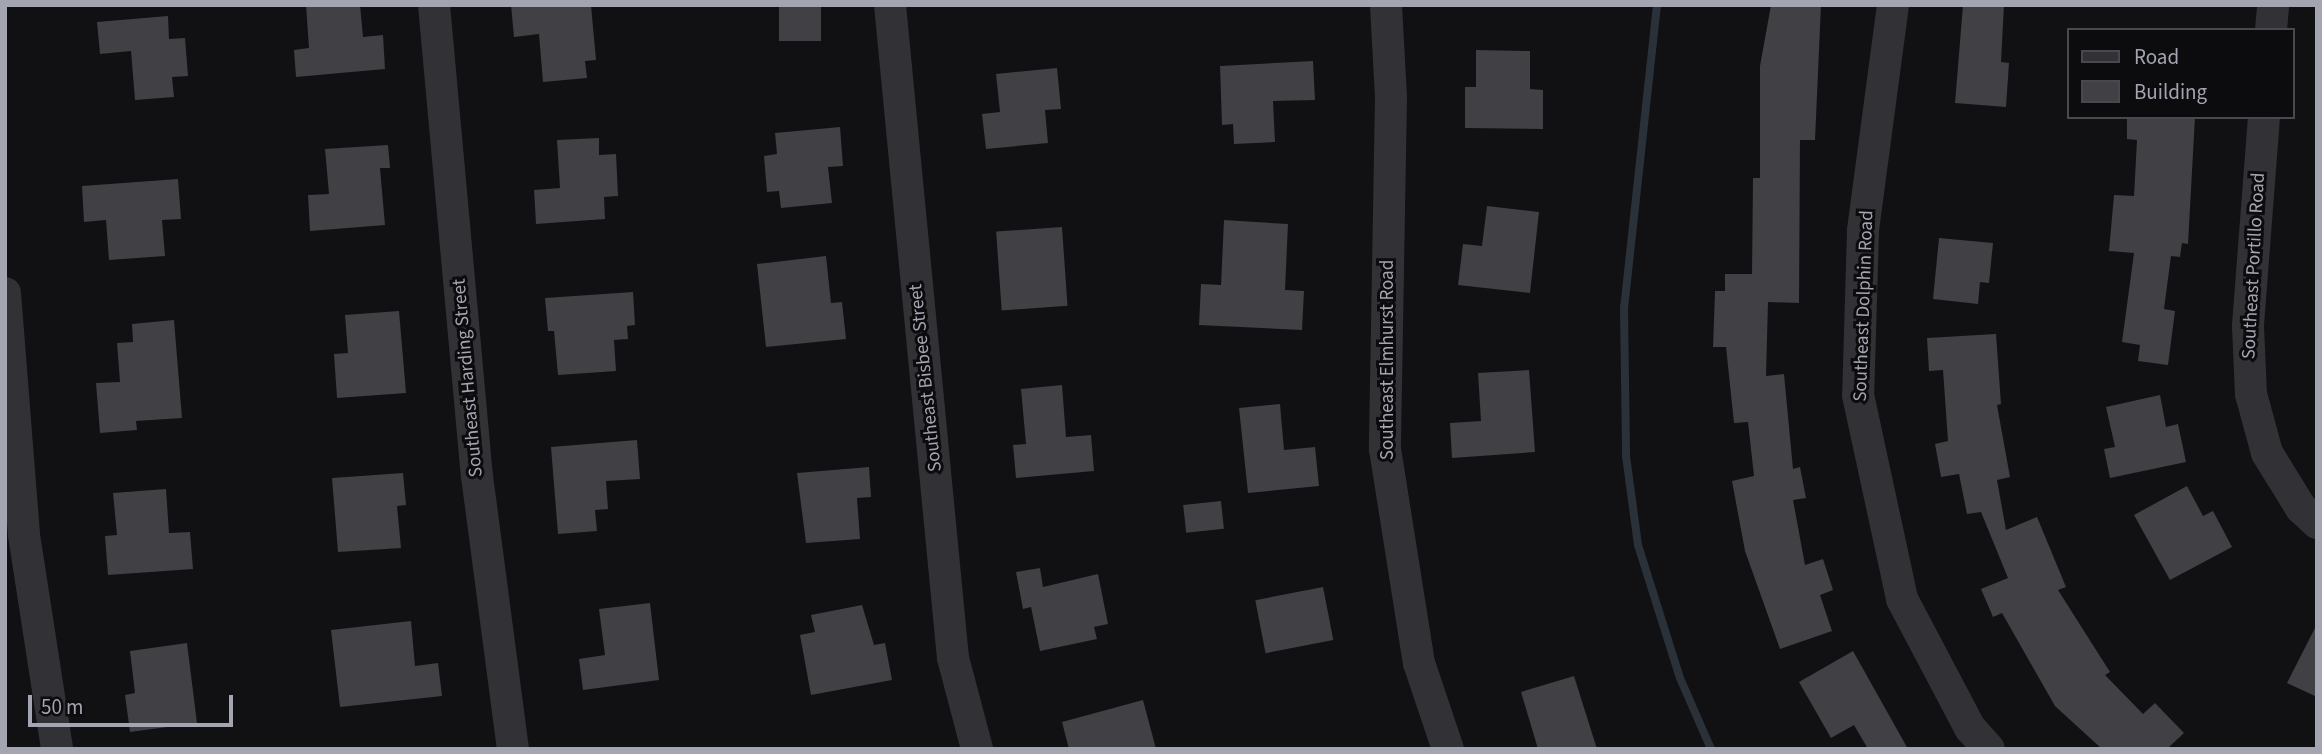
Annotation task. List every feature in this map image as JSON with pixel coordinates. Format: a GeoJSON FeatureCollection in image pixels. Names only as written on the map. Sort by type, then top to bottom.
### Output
{"type":"FeatureCollection","features":[{"type":"Feature","properties":{"kind":"street","name":"Southeast Harding Street"},"geometry":{"type":"LineString","coordinates":[[434,5],[477,476],[513,749]]}},
{"type":"Feature","properties":{"kind":"street","name":"Southeast Bisbee Street"},"geometry":{"type":"LineString","coordinates":[[890,5],[953,658],[976,749]]}},
{"type":"Feature","properties":{"kind":"street","name":"Southeast Elmhurst Road"},"geometry":{"type":"LineString","coordinates":[[1386,5],[1391,97],[1384,449],[1419,663],[1448,749]]}},
{"type":"Feature","properties":{"kind":"street","name":"Southeast Dolphin Road"},"geometry":{"type":"LineString","coordinates":[[1893,5],[1863,231],[1858,395],[1902,599],[1970,728],[1989,749]]}},
{"type":"Feature","properties":{"kind":"street"},"geometry":{"type":"LineString","coordinates":[[2271,28],[2273,5]]}},
{"type":"Feature","properties":{"kind":"street","name":"Southeast Portillo Road"},"geometry":{"type":"LineString","coordinates":[[2264,119],[2248,326],[2250,394],[2267,453],[2295,500],[2317,523]]}},
{"type":"Feature","properties":{"kind":"street"},"geometry":{"type":"LineString","coordinates":[[5,293],[15,536],[57,749]]}},
{"type":"Feature","properties":{"kind":"building"},"geometry":{"type":"Polygon","coordinates":[[[306,5],[360,5],[363,37],[383,35],[385,69],[296,77],[294,50],[309,48],[306,5]]]}},
{"type":"Feature","properties":{"kind":"building"},"geometry":{"type":"Polygon","coordinates":[[[511,5],[591,5],[596,60],[585,61],[587,78],[543,82],[539,34],[514,37],[511,5]]]}},
{"type":"Feature","properties":{"kind":"building"},"geometry":{"type":"Polygon","coordinates":[[[779,5],[821,5],[821,41],[779,41],[779,5]]]}},
{"type":"Feature","properties":{"kind":"building"},"geometry":{"type":"Polygon","coordinates":[[[1771,5],[1821,5],[1815,140],[1800,140],[1799,303],[1768,302],[1766,376],[1784,374],[1793,469],[1800,467],[1806,498],[1793,500],[1805,565],[1823,559],[1833,590],[1820,595],[1832,631],[1780,649],[1745,551],[1732,481],[1754,476],[1748,422],[1734,423],[1726,347],[1713,347],[1715,291],[1725,291],[1725,274],[1752,274],[1753,178],[1760,178],[1760,66],[1771,5]]]}},
{"type":"Feature","properties":{"kind":"building"},"geometry":{"type":"Polygon","coordinates":[[[1963,5],[2004,5],[2001,62],[2009,63],[2006,107],[1955,103],[1963,5]]]}},
{"type":"Feature","properties":{"kind":"building"},"geometry":{"type":"Polygon","coordinates":[[[168,16],[169,39],[185,38],[188,76],[172,77],[174,97],[135,100],[131,51],[100,54],[97,22],[168,16]]]}},
{"type":"Feature","properties":{"kind":"building"},"geometry":{"type":"Polygon","coordinates":[[[1476,50],[1530,51],[1530,89],[1543,90],[1543,129],[1465,128],[1465,87],[1476,87],[1476,50]]]}},
{"type":"Feature","properties":{"kind":"building"},"geometry":{"type":"Polygon","coordinates":[[[1313,61],[1315,100],[1273,101],[1275,142],[1234,144],[1233,124],[1222,125],[1220,66],[1313,61]]]}},
{"type":"Feature","properties":{"kind":"building"},"geometry":{"type":"Polygon","coordinates":[[[1057,68],[1061,109],[1045,110],[1048,143],[986,149],[982,114],[1000,112],[996,74],[1057,68]]]}},
{"type":"Feature","properties":{"kind":"building"},"geometry":{"type":"Polygon","coordinates":[[[2127,119],[2195,119],[2188,244],[2182,243],[2180,257],[2171,256],[2164,309],[2175,311],[2168,365],[2138,361],[2140,345],[2122,342],[2134,253],[2109,251],[2114,195],[2134,196],[2137,140],[2127,139],[2127,119]]]}},
{"type":"Feature","properties":{"kind":"building"},"geometry":{"type":"Polygon","coordinates":[[[840,127],[843,166],[828,167],[832,203],[781,208],[779,191],[767,192],[764,156],[777,154],[775,133],[840,127]]]}},
{"type":"Feature","properties":{"kind":"building"},"geometry":{"type":"Polygon","coordinates":[[[599,138],[599,155],[616,154],[618,196],[604,197],[605,219],[536,224],[534,190],[560,188],[557,140],[599,138]]]}},
{"type":"Feature","properties":{"kind":"building"},"geometry":{"type":"Polygon","coordinates":[[[388,145],[390,168],[380,168],[385,225],[310,231],[308,195],[329,194],[325,149],[388,145]]]}},
{"type":"Feature","properties":{"kind":"building"},"geometry":{"type":"Polygon","coordinates":[[[178,179],[181,219],[162,220],[165,256],[109,260],[106,220],[84,222],[82,186],[178,179]]]}},
{"type":"Feature","properties":{"kind":"building"},"geometry":{"type":"Polygon","coordinates":[[[1487,206],[1539,212],[1530,293],[1458,285],[1463,244],[1482,246],[1487,206]]]}},
{"type":"Feature","properties":{"kind":"building"},"geometry":{"type":"Polygon","coordinates":[[[1224,220],[1288,224],[1285,290],[1304,291],[1302,330],[1199,325],[1201,284],[1221,285],[1224,220]]]}},
{"type":"Feature","properties":{"kind":"building"},"geometry":{"type":"Polygon","coordinates":[[[1062,227],[1068,306],[1002,310],[996,232],[1062,227]]]}},
{"type":"Feature","properties":{"kind":"building"},"geometry":{"type":"Polygon","coordinates":[[[1939,238],[1993,243],[1989,283],[1980,282],[1978,304],[1933,299],[1939,238]]]}},
{"type":"Feature","properties":{"kind":"building"},"geometry":{"type":"Polygon","coordinates":[[[826,256],[831,303],[842,302],[846,339],[766,347],[757,264],[826,256]]]}},
{"type":"Feature","properties":{"kind":"building"},"geometry":{"type":"Polygon","coordinates":[[[633,292],[635,325],[627,326],[628,339],[614,340],[616,371],[558,375],[554,331],[548,331],[545,298],[633,292]]]}},
{"type":"Feature","properties":{"kind":"building"},"geometry":{"type":"Polygon","coordinates":[[[399,311],[406,393],[337,398],[334,354],[348,353],[345,315],[399,311]]]}},
{"type":"Feature","properties":{"kind":"building"},"geometry":{"type":"Polygon","coordinates":[[[174,320],[182,418],[136,421],[137,430],[100,433],[96,383],[120,382],[117,343],[133,342],[132,324],[174,320]]]}},
{"type":"Feature","properties":{"kind":"building"},"geometry":{"type":"Polygon","coordinates":[[[1996,334],[2001,404],[1997,405],[2010,477],[1997,480],[2006,530],[2037,517],[2066,587],[2058,590],[2110,672],[2105,675],[2143,714],[2155,703],[2184,733],[2167,749],[2102,749],[2055,706],[2002,613],[1993,617],[1981,589],[2008,578],[1981,512],[1967,514],[1959,474],[1941,477],[1935,444],[1948,441],[1943,370],[1929,371],[1927,338],[1996,334]]]}},
{"type":"Feature","properties":{"kind":"building"},"geometry":{"type":"Polygon","coordinates":[[[1529,370],[1535,452],[1452,458],[1450,423],[1481,421],[1478,373],[1529,370]]]}},
{"type":"Feature","properties":{"kind":"building"},"geometry":{"type":"Polygon","coordinates":[[[1062,385],[1066,437],[1091,435],[1094,471],[1016,478],[1013,445],[1026,444],[1021,389],[1062,385]]]}},
{"type":"Feature","properties":{"kind":"building"},"geometry":{"type":"Polygon","coordinates":[[[2160,395],[2166,427],[2178,424],[2186,462],[2110,478],[2104,449],[2115,447],[2106,407],[2160,395]]]}},
{"type":"Feature","properties":{"kind":"building"},"geometry":{"type":"Polygon","coordinates":[[[1280,404],[1284,450],[1315,447],[1319,486],[1248,493],[1239,408],[1280,404]]]}},
{"type":"Feature","properties":{"kind":"building"},"geometry":{"type":"Polygon","coordinates":[[[637,440],[640,479],[606,481],[608,509],[595,510],[597,531],[558,534],[551,447],[637,440]]]}},
{"type":"Feature","properties":{"kind":"building"},"geometry":{"type":"Polygon","coordinates":[[[869,467],[871,497],[857,498],[860,539],[806,543],[797,473],[869,467]]]}},
{"type":"Feature","properties":{"kind":"building"},"geometry":{"type":"Polygon","coordinates":[[[403,473],[406,505],[397,506],[401,548],[338,552],[332,478],[403,473]]]}},
{"type":"Feature","properties":{"kind":"building"},"geometry":{"type":"Polygon","coordinates":[[[2187,486],[2203,516],[2213,511],[2232,547],[2170,580],[2134,515],[2187,486]]]}},
{"type":"Feature","properties":{"kind":"building"},"geometry":{"type":"Polygon","coordinates":[[[166,489],[169,533],[190,532],[193,569],[108,575],[105,536],[117,535],[113,493],[166,489]]]}},
{"type":"Feature","properties":{"kind":"building"},"geometry":{"type":"Polygon","coordinates":[[[1221,501],[1224,529],[1186,533],[1183,505],[1221,501]]]}},
{"type":"Feature","properties":{"kind":"building"},"geometry":{"type":"Polygon","coordinates":[[[1040,568],[1043,587],[1098,574],[1108,624],[1094,627],[1097,639],[1040,651],[1031,607],[1023,609],[1016,572],[1040,568]]]}},
{"type":"Feature","properties":{"kind":"building"},"geometry":{"type":"Polygon","coordinates":[[[1323,587],[1333,640],[1266,653],[1255,600],[1323,587]]]}},
{"type":"Feature","properties":{"kind":"building"},"geometry":{"type":"Polygon","coordinates":[[[650,603],[659,680],[583,690],[579,659],[605,655],[599,609],[650,603]]]}},
{"type":"Feature","properties":{"kind":"building"},"geometry":{"type":"Polygon","coordinates":[[[862,605],[874,645],[885,643],[892,680],[811,695],[800,635],[815,632],[811,615],[862,605]]]}},
{"type":"Feature","properties":{"kind":"building"},"geometry":{"type":"Polygon","coordinates":[[[411,621],[415,666],[438,663],[442,696],[340,707],[331,630],[411,621]]]}},
{"type":"Feature","properties":{"kind":"building"},"geometry":{"type":"Polygon","coordinates":[[[2317,624],[2317,697],[2287,683],[2317,624]]]}},
{"type":"Feature","properties":{"kind":"building"},"geometry":{"type":"Polygon","coordinates":[[[187,643],[197,723],[130,732],[125,695],[135,693],[130,651],[187,643]]]}},
{"type":"Feature","properties":{"kind":"building"},"geometry":{"type":"Polygon","coordinates":[[[1853,651],[1908,749],[1868,749],[1854,725],[1831,738],[1799,682],[1853,651]]]}},
{"type":"Feature","properties":{"kind":"building"},"geometry":{"type":"Polygon","coordinates":[[[1574,676],[1597,749],[1538,749],[1521,692],[1574,676]]]}},
{"type":"Feature","properties":{"kind":"building"},"geometry":{"type":"Polygon","coordinates":[[[1143,700],[1156,749],[1069,749],[1062,722],[1143,700]]]}},
{"type":"Feature","properties":{"kind":"waterway"},"geometry":{"type":"LineString","coordinates":[[1657,5],[1624,307],[1626,456],[1638,545],[1680,678],[1711,749]]}}]}
